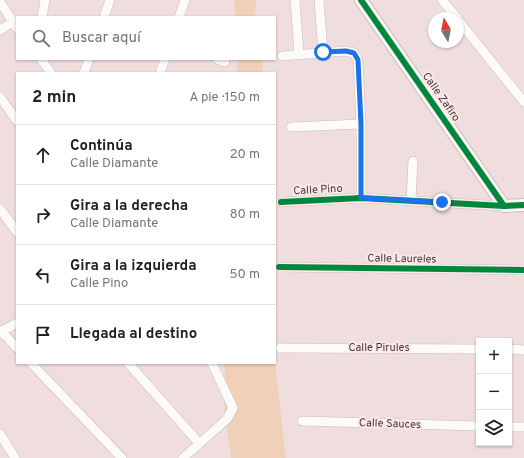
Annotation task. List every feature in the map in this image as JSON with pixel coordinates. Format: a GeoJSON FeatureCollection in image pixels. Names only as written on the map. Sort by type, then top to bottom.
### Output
{"type":"FeatureCollection","features":[{"type":"Feature","properties":{"kind":"street"},"geometry":{"type":"LineString","coordinates":[[42,16],[44,0]]}},
{"type":"Feature","properties":{"kind":"street"},"geometry":{"type":"LineString","coordinates":[[104,16],[110,0]]}},
{"type":"Feature","properties":{"kind":"street"},"geometry":{"type":"LineString","coordinates":[[179,16],[185,0]]}},
{"type":"Feature","properties":{"kind":"street"},"geometry":{"type":"LineString","coordinates":[[295,0],[299,54]]}},
{"type":"Feature","properties":{"kind":"street"},"geometry":{"type":"LineString","coordinates":[[320,0],[323,52]]}},
{"type":"Feature","properties":{"kind":"street","name":"Calle Zafiro"},"geometry":{"type":"LineString","coordinates":[[361,0],[504,206]]}},
{"type":"Feature","properties":{"kind":"street"},"geometry":{"type":"LineString","coordinates":[[442,0],[451,12]]}},
{"type":"Feature","properties":{"kind":"street"},"geometry":{"type":"LineString","coordinates":[[0,2],[15,25],[0,30]]}},
{"type":"Feature","properties":{"kind":"street"},"geometry":{"type":"LineString","coordinates":[[464,28],[524,102]]}},
{"type":"Feature","properties":{"kind":"street"},"geometry":{"type":"LineString","coordinates":[[282,56],[346,51],[354,53],[358,60],[361,124],[361,198]]}},
{"type":"Feature","properties":{"kind":"street"},"geometry":{"type":"LineString","coordinates":[[42,60],[50,72]]}},
{"type":"Feature","properties":{"kind":"street"},"geometry":{"type":"LineString","coordinates":[[84,72],[89,60]]}},
{"type":"Feature","properties":{"kind":"street"},"geometry":{"type":"LineString","coordinates":[[160,72],[165,60]]}},
{"type":"Feature","properties":{"kind":"street"},"geometry":{"type":"LineString","coordinates":[[0,97],[16,120]]}},
{"type":"Feature","properties":{"kind":"street"},"geometry":{"type":"LineString","coordinates":[[291,127],[361,124]]}},
{"type":"Feature","properties":{"kind":"street"},"geometry":{"type":"LineString","coordinates":[[411,200],[413,162]]}},
{"type":"Feature","properties":{"kind":"street","name":"Calle Pino"},"geometry":{"type":"LineString","coordinates":[[281,202],[361,198],[504,206],[524,205]]}},
{"type":"Feature","properties":{"kind":"street"},"geometry":{"type":"LineString","coordinates":[[0,209],[16,231]]}},
{"type":"Feature","properties":{"kind":"street","name":"Calle Laureles"},"geometry":{"type":"LineString","coordinates":[[279,267],[524,270]]}},
{"type":"Feature","properties":{"kind":"street"},"geometry":{"type":"LineString","coordinates":[[16,323],[0,331],[16,347]]}},
{"type":"Feature","properties":{"kind":"street","name":"Calle Pirules"},"geometry":{"type":"LineString","coordinates":[[280,348],[476,349]]}},
{"type":"Feature","properties":{"kind":"street"},"geometry":{"type":"LineString","coordinates":[[512,349],[524,350]]}},
{"type":"Feature","properties":{"kind":"street"},"geometry":{"type":"LineString","coordinates":[[32,364],[122,458]]}},
{"type":"Feature","properties":{"kind":"street"},"geometry":{"type":"LineString","coordinates":[[129,364],[199,443]]}},
{"type":"Feature","properties":{"kind":"street"},"geometry":{"type":"LineString","coordinates":[[183,458],[227,419],[233,408],[212,364]]}},
{"type":"Feature","properties":{"kind":"street","name":"Calle Sauces"},"geometry":{"type":"LineString","coordinates":[[302,421],[476,426]]}},
{"type":"Feature","properties":{"kind":"street"},"geometry":{"type":"LineString","coordinates":[[512,427],[524,427]]}},
{"type":"Feature","properties":{"kind":"street"},"geometry":{"type":"LineString","coordinates":[[0,434],[15,458]]}},
{"type":"Feature","properties":{"kind":"shaded area"},"geometry":{"type":"Polygon","coordinates":[[[234,0],[257,0],[256,16],[235,16],[234,0]]]}},
{"type":"Feature","properties":{"kind":"shaded area"},"geometry":{"type":"Polygon","coordinates":[[[237,60],[262,60],[263,72],[237,72],[237,60]]]}},
{"type":"Feature","properties":{"kind":"shaded area"},"geometry":{"type":"Polygon","coordinates":[[[225,364],[275,364],[286,458],[231,458],[224,405],[225,364]]]}},
{"type":"Feature","properties":{"kind":"cycle path"},"geometry":{"type":"LineString","coordinates":[[361,0],[504,206]]}},
{"type":"Feature","properties":{"kind":"cycle path"},"geometry":{"type":"LineString","coordinates":[[281,202],[361,198],[504,206],[524,205]]}},
{"type":"Feature","properties":{"kind":"cycle path"},"geometry":{"type":"LineString","coordinates":[[279,267],[524,270]]}},
{"type":"Feature","properties":{"kind":"route"},"geometry":{"type":"LineString","coordinates":[[323,52],[346,51],[354,53],[358,60],[361,124],[361,198],[442,202]]}}]}
